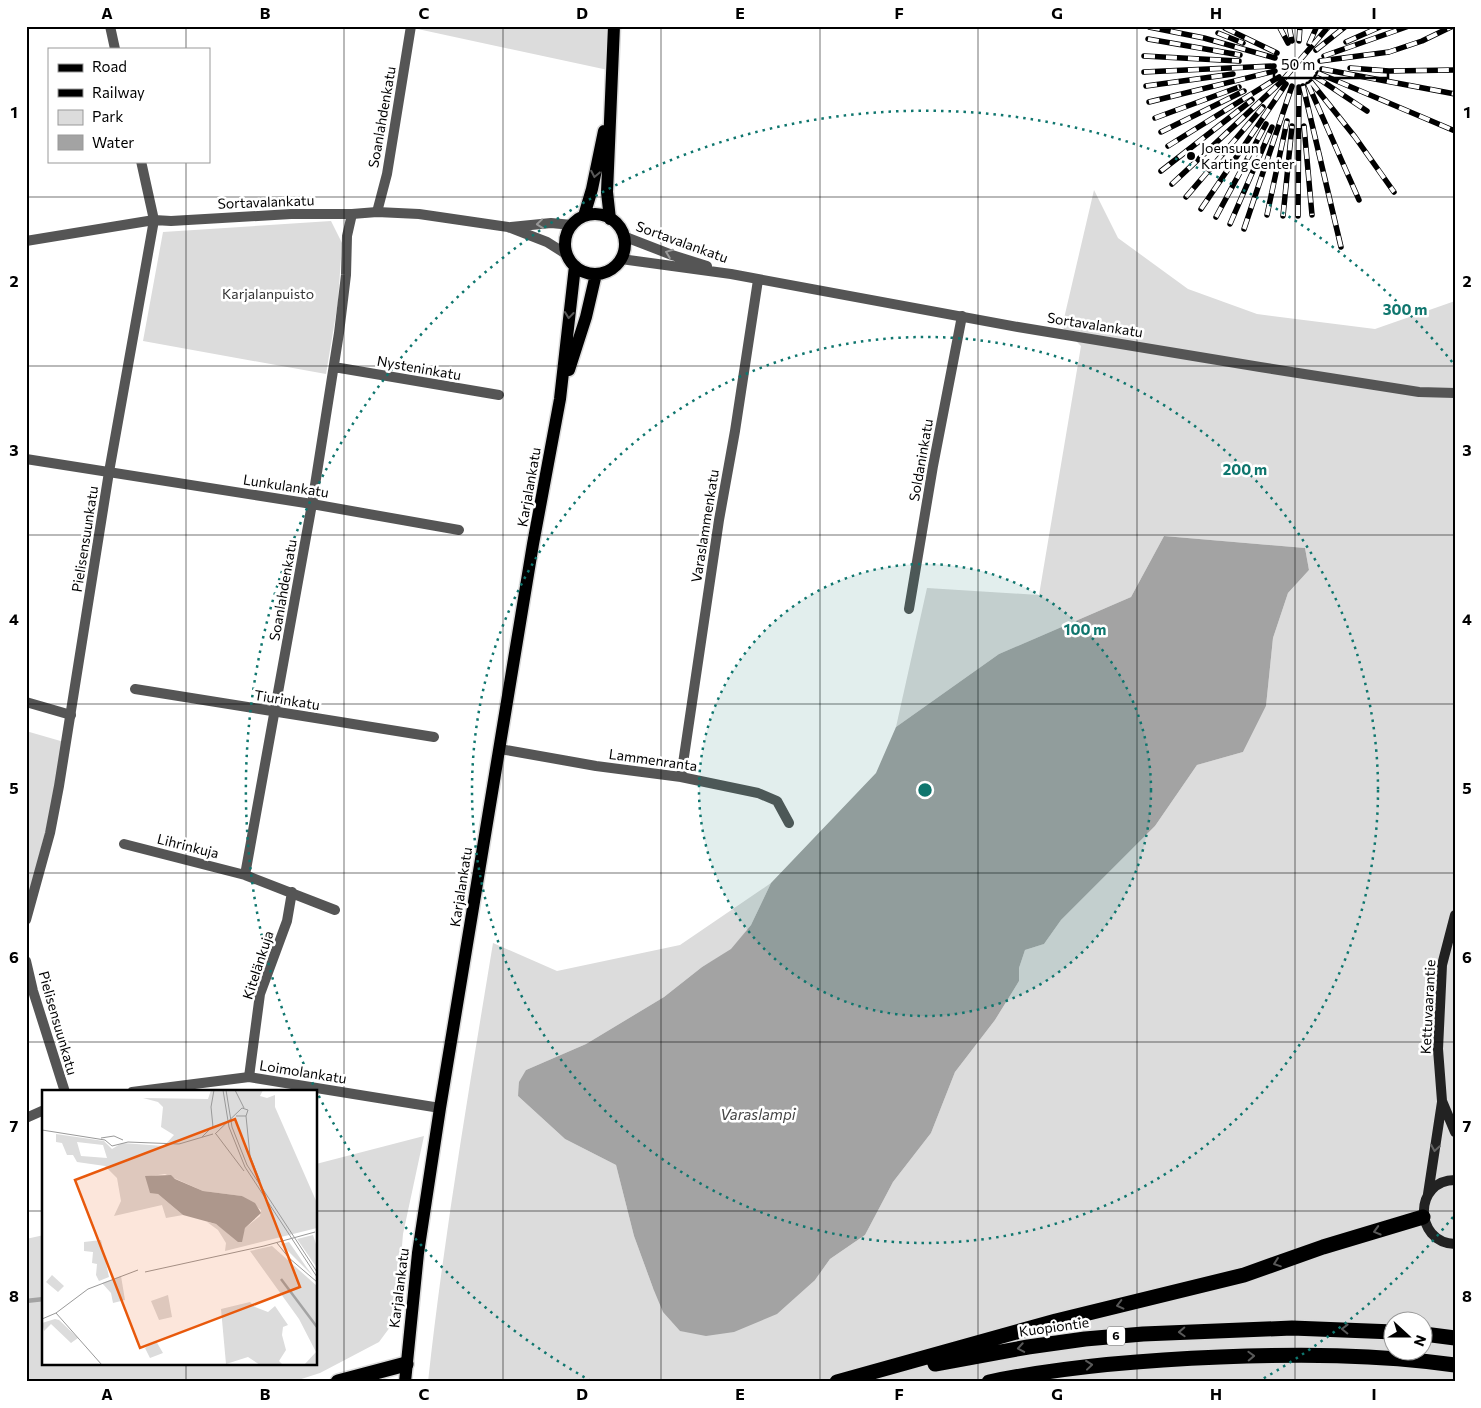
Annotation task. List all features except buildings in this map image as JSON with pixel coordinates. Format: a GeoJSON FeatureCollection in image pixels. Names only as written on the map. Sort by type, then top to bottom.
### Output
{"type":"FeatureCollection","features":[{"type":"Feature","properties":{"kind":"highway"},"geometry":{"type":"LineString","coordinates":[[837,1382],[1056,1321],[1244,1274],[1323,1247],[1423,1218]]}},
{"type":"Feature","properties":{"kind":"highway","name":"Kuopiontie"},"geometry":{"type":"LineString","coordinates":[[842,1382],[1009,1350],[1085,1339],[1143,1334],[1292,1328],[1384,1332]]}},
{"type":"Feature","properties":{"kind":"highway"},"geometry":{"type":"LineString","coordinates":[[1434,1335],[1455,1338]]}},
{"type":"Feature","properties":{"kind":"highway","name":"6"},"geometry":{"type":"LineString","coordinates":[[989,1382],[1032,1373],[1145,1360],[1292,1354],[1368,1356],[1455,1364]]}},
{"type":"Feature","properties":{"kind":"highway"},"geometry":{"type":"LineString","coordinates":[[338,1382],[406,1364]]}},
{"type":"Feature","properties":{"kind":"main road"},"geometry":{"type":"LineString","coordinates":[[610,219],[608,192],[614,26]]}},
{"type":"Feature","properties":{"kind":"main road"},"geometry":{"type":"LineString","coordinates":[[584,216],[592,189],[612,92]]}},
{"type":"Feature","properties":{"kind":"main road"},"geometry":{"type":"LineString","coordinates":[[602,215],[610,219],[618,226],[623,236],[624,252],[614,267],[606,272],[588,274],[575,266],[566,254],[566,238],[572,225],[584,216],[602,215]]}},
{"type":"Feature","properties":{"kind":"main road","name":"Karjalankatu"},"geometry":{"type":"LineString","coordinates":[[405,1382],[418,1253],[440,1108],[560,399],[575,266]]}},
{"type":"Feature","properties":{"kind":"main road","name":"Karjalankatu"},"geometry":{"type":"LineString","coordinates":[[560,399],[586,317],[596,274]]}},
{"type":"Feature","properties":{"kind":"main road","name":"Kettuvaarantie"},"geometry":{"type":"LineString","coordinates":[[1423,1218],[1424,1202],[1428,1195],[1442,1101],[1438,1049],[1442,965],[1455,915]]}},
{"type":"Feature","properties":{"kind":"main road","name":"Kettuvaarantie"},"geometry":{"type":"LineString","coordinates":[[1442,1101],[1455,1132]]}},
{"type":"Feature","properties":{"kind":"main road"},"geometry":{"type":"LineString","coordinates":[[1428,1195],[1442,1182],[1455,1180]]}},
{"type":"Feature","properties":{"kind":"main road"},"geometry":{"type":"LineString","coordinates":[[1423,1218],[1433,1236],[1442,1242],[1454,1246]]}},
{"type":"Feature","properties":{"kind":"street"},"geometry":{"type":"LineString","coordinates":[[110,26],[116,48]]}},
{"type":"Feature","properties":{"kind":"street","name":"Soanlahdenkatu"},"geometry":{"type":"LineString","coordinates":[[377,212],[387,174],[411,26]]}},
{"type":"Feature","properties":{"kind":"street","name":"Pielisensuunkatu"},"geometry":{"type":"LineString","coordinates":[[26,920],[50,833],[71,715],[109,472],[154,220],[141,162]]}},
{"type":"Feature","properties":{"kind":"street","name":"Sortavalankatu"},"geometry":{"type":"LineString","coordinates":[[26,240],[154,220],[172,221],[292,214],[377,212],[419,214],[508,227],[547,242],[566,254]]}},
{"type":"Feature","properties":{"kind":"street","name":"Soanlahdenkatu"},"geometry":{"type":"LineString","coordinates":[[246,875],[312,504],[334,367],[346,276],[347,236],[352,214]]}},
{"type":"Feature","properties":{"kind":"street","name":"Sortavalankatu"},"geometry":{"type":"LineString","coordinates":[[508,227],[551,223],[572,225]]}},
{"type":"Feature","properties":{"kind":"street","name":"Sortavalankatu"},"geometry":{"type":"LineString","coordinates":[[623,236],[672,255],[731,274]]}},
{"type":"Feature","properties":{"kind":"street","name":"Sortavalankatu"},"geometry":{"type":"LineString","coordinates":[[621,259],[731,274],[1018,327],[1279,370],[1418,392],[1455,393]]}},
{"type":"Feature","properties":{"kind":"street","name":"Varaslammenkatu"},"geometry":{"type":"LineString","coordinates":[[681,777],[719,520],[736,431],[758,280]]}},
{"type":"Feature","properties":{"kind":"street","name":"Soldaninkatu"},"geometry":{"type":"LineString","coordinates":[[909,609],[933,466],[962,316]]}},
{"type":"Feature","properties":{"kind":"street","name":"Nysteninkatu"},"geometry":{"type":"LineString","coordinates":[[334,367],[499,395]]}},
{"type":"Feature","properties":{"kind":"street","name":"Lunkulankatu"},"geometry":{"type":"LineString","coordinates":[[26,459],[312,504],[459,530]]}},
{"type":"Feature","properties":{"kind":"street","name":"Tiurinkatu"},"geometry":{"type":"LineString","coordinates":[[135,689],[434,737]]}},
{"type":"Feature","properties":{"kind":"street"},"geometry":{"type":"LineString","coordinates":[[26,702],[71,715]]}},
{"type":"Feature","properties":{"kind":"street","name":"Lammenranta"},"geometry":{"type":"LineString","coordinates":[[500,749],[596,766],[681,777],[769,796],[777,801],[789,823]]}},
{"type":"Feature","properties":{"kind":"street","name":"Lihrinkuja"},"geometry":{"type":"LineString","coordinates":[[124,844],[246,875]]}},
{"type":"Feature","properties":{"kind":"street"},"geometry":{"type":"LineString","coordinates":[[246,875],[335,910]]}},
{"type":"Feature","properties":{"kind":"street","name":"Kitelänkuja"},"geometry":{"type":"LineString","coordinates":[[249,1078],[260,994],[287,921],[292,892]]}},
{"type":"Feature","properties":{"kind":"street","name":"Pielisensuunkatu"},"geometry":{"type":"LineString","coordinates":[[26,961],[64,1090]]}},
{"type":"Feature","properties":{"kind":"street","name":"Loimolankatu"},"geometry":{"type":"LineString","coordinates":[[149,1090],[249,1078],[440,1108]]}},
{"type":"Feature","properties":{"kind":"street"},"geometry":{"type":"LineString","coordinates":[[26,1118],[42,1111]]}},
{"type":"Feature","properties":{"kind":"green space"},"geometry":{"type":"Polygon","coordinates":[[[413,26],[610,26],[608,70],[413,28],[413,26]]]}},
{"type":"Feature","properties":{"kind":"green space"},"geometry":{"type":"Polygon","coordinates":[[[1094,190],[1118,238],[1188,289],[1257,314],[1375,329],[1455,301],[1455,1382],[428,1382],[449,1217],[493,943],[557,971],[680,945],[771,883],[751,925],[731,950],[702,967],[664,997],[586,1044],[526,1070],[518,1096],[565,1139],[616,1165],[634,1236],[653,1288],[815,1280],[830,1259],[865,1235],[893,1182],[931,1133],[955,1072],[995,1020],[1019,981],[1019,968],[1025,950],[1044,944],[1061,920],[1155,826],[1197,765],[1243,752],[1266,706],[1273,638],[1288,593],[1309,570],[1305,548],[1164,536],[1131,597],[999,654],[896,727],[927,588],[1039,595],[1081,346],[1062,327],[1094,190]]]}},
{"type":"Feature","properties":{"kind":"green space","name":"Karjalanpuisto"},"geometry":{"type":"Polygon","coordinates":[[[331,221],[342,243],[338,302],[326,374],[143,341],[163,232],[331,221]]]}},
{"type":"Feature","properties":{"kind":"green space"},"geometry":{"type":"Polygon","coordinates":[[[26,731],[64,742],[57,785],[26,908],[26,731]]]}},
{"type":"Feature","properties":{"kind":"green space"},"geometry":{"type":"Polygon","coordinates":[[[424,1136],[403,1234],[396,1319],[379,1342],[320,1373],[292,1382],[26,1382],[26,1239],[42,1235],[42,1366],[318,1366],[318,1163],[424,1136]]]}},
{"type":"Feature","properties":{"kind":"water","name":"Varaslampi"},"geometry":{"type":"Polygon","coordinates":[[[1164,536],[1305,548],[1309,570],[1288,593],[1273,638],[1266,706],[1243,752],[1197,765],[1155,826],[1061,920],[1044,944],[1025,950],[1019,968],[1019,981],[995,1020],[955,1072],[931,1133],[893,1182],[865,1235],[830,1259],[815,1280],[777,1314],[734,1332],[706,1336],[680,1331],[663,1312],[653,1288],[634,1236],[616,1165],[565,1139],[518,1096],[519,1082],[526,1070],[586,1044],[664,997],[702,967],[731,949],[751,925],[771,883],[876,773],[896,727],[999,654],[1131,597],[1164,536]]]}},
{"type":"Feature","properties":{"kind":"waterway"},"geometry":{"type":"LineString","coordinates":[[26,1301],[42,1299]]}},
{"type":"Feature","properties":{"kind":"railway"},"geometry":{"type":"LineString","coordinates":[[1279,26],[1288,43]]}},
{"type":"Feature","properties":{"kind":"railway"},"geometry":{"type":"LineString","coordinates":[[1289,26],[1292,41]]}},
{"type":"Feature","properties":{"kind":"railway"},"geometry":{"type":"LineString","coordinates":[[1299,41],[1300,26]]}},
{"type":"Feature","properties":{"kind":"railway"},"geometry":{"type":"LineString","coordinates":[[1309,44],[1317,26]]}},
{"type":"Feature","properties":{"kind":"railway"},"geometry":{"type":"LineString","coordinates":[[1172,184],[1282,81],[1329,26]]}},
{"type":"Feature","properties":{"kind":"railway"},"geometry":{"type":"LineString","coordinates":[[1316,50],[1346,26]]}},
{"type":"Feature","properties":{"kind":"railway"},"geometry":{"type":"LineString","coordinates":[[1346,42],[1382,26]]}},
{"type":"Feature","properties":{"kind":"railway"},"geometry":{"type":"LineString","coordinates":[[1324,56],[1409,26]]}},
{"type":"Feature","properties":{"kind":"railway"},"geometry":{"type":"LineString","coordinates":[[1320,61],[1389,52],[1422,41],[1453,26]]}},
{"type":"Feature","properties":{"kind":"railway"},"geometry":{"type":"LineString","coordinates":[[1149,27],[1204,38],[1275,58]]}},
{"type":"Feature","properties":{"kind":"railway"},"geometry":{"type":"LineString","coordinates":[[1225,28],[1277,53]]}},
{"type":"Feature","properties":{"kind":"railway"},"geometry":{"type":"LineString","coordinates":[[1218,33],[1243,43]]}},
{"type":"Feature","properties":{"kind":"railway"},"geometry":{"type":"LineString","coordinates":[[1148,39],[1240,55]]}},
{"type":"Feature","properties":{"kind":"railway"},"geometry":{"type":"LineString","coordinates":[[1144,56],[1239,61]]}},
{"type":"Feature","properties":{"kind":"railway"},"geometry":{"type":"LineString","coordinates":[[1144,72],[1274,66]]}},
{"type":"Feature","properties":{"kind":"railway"},"geometry":{"type":"LineString","coordinates":[[1350,68],[1389,71],[1455,70]]}},
{"type":"Feature","properties":{"kind":"railway"},"geometry":{"type":"LineString","coordinates":[[1322,69],[1455,94]]}},
{"type":"Feature","properties":{"kind":"railway"},"geometry":{"type":"LineString","coordinates":[[1149,102],[1275,71]]}},
{"type":"Feature","properties":{"kind":"railway"},"geometry":{"type":"LineString","coordinates":[[1318,73],[1455,131]]}},
{"type":"Feature","properties":{"kind":"railway"},"geometry":{"type":"LineString","coordinates":[[1146,86],[1233,74]]}},
{"type":"Feature","properties":{"kind":"railway"},"geometry":{"type":"LineString","coordinates":[[1168,146],[1279,77]]}},
{"type":"Feature","properties":{"kind":"railway"},"geometry":{"type":"LineString","coordinates":[[1316,77],[1367,111]]}},
{"type":"Feature","properties":{"kind":"railway"},"geometry":{"type":"LineString","coordinates":[[1311,82],[1355,137],[1394,192]]}},
{"type":"Feature","properties":{"kind":"railway"},"geometry":{"type":"LineString","coordinates":[[1201,209],[1286,84]]}},
{"type":"Feature","properties":{"kind":"railway"},"geometry":{"type":"LineString","coordinates":[[1308,84],[1359,200]]}},
{"type":"Feature","properties":{"kind":"railway"},"geometry":{"type":"LineString","coordinates":[[1244,229],[1292,86]]}},
{"type":"Feature","properties":{"kind":"railway"},"geometry":{"type":"LineString","coordinates":[[1303,86],[1341,247]]}},
{"type":"Feature","properties":{"kind":"railway"},"geometry":{"type":"LineString","coordinates":[[1155,118],[1239,87]]}},
{"type":"Feature","properties":{"kind":"railway"},"geometry":{"type":"LineString","coordinates":[[1298,216],[1299,87]]}},
{"type":"Feature","properties":{"kind":"railway"},"geometry":{"type":"LineString","coordinates":[[1161,132],[1244,91]]}},
{"type":"Feature","properties":{"kind":"railway"},"geometry":{"type":"LineString","coordinates":[[1161,171],[1252,100]]}},
{"type":"Feature","properties":{"kind":"railway"},"geometry":{"type":"LineString","coordinates":[[1186,197],[1263,107]]}},
{"type":"Feature","properties":{"kind":"railway"},"geometry":{"type":"LineString","coordinates":[[1267,215],[1287,121]]}},
{"type":"Feature","properties":{"kind":"railway"},"geometry":{"type":"LineString","coordinates":[[1216,217],[1266,124]]}},
{"type":"Feature","properties":{"kind":"railway"},"geometry":{"type":"LineString","coordinates":[[1283,216],[1292,126]]}},
{"type":"Feature","properties":{"kind":"railway"},"geometry":{"type":"LineString","coordinates":[[1304,126],[1312,215]]}},
{"type":"Feature","properties":{"kind":"railway"},"geometry":{"type":"LineString","coordinates":[[1230,224],[1272,127]]}},
{"type":"Feature","properties":{"kind":"place","name":"Joensuun Karting Center"},"geometry":{"type":"Point","coordinates":[1191,156]}}]}
